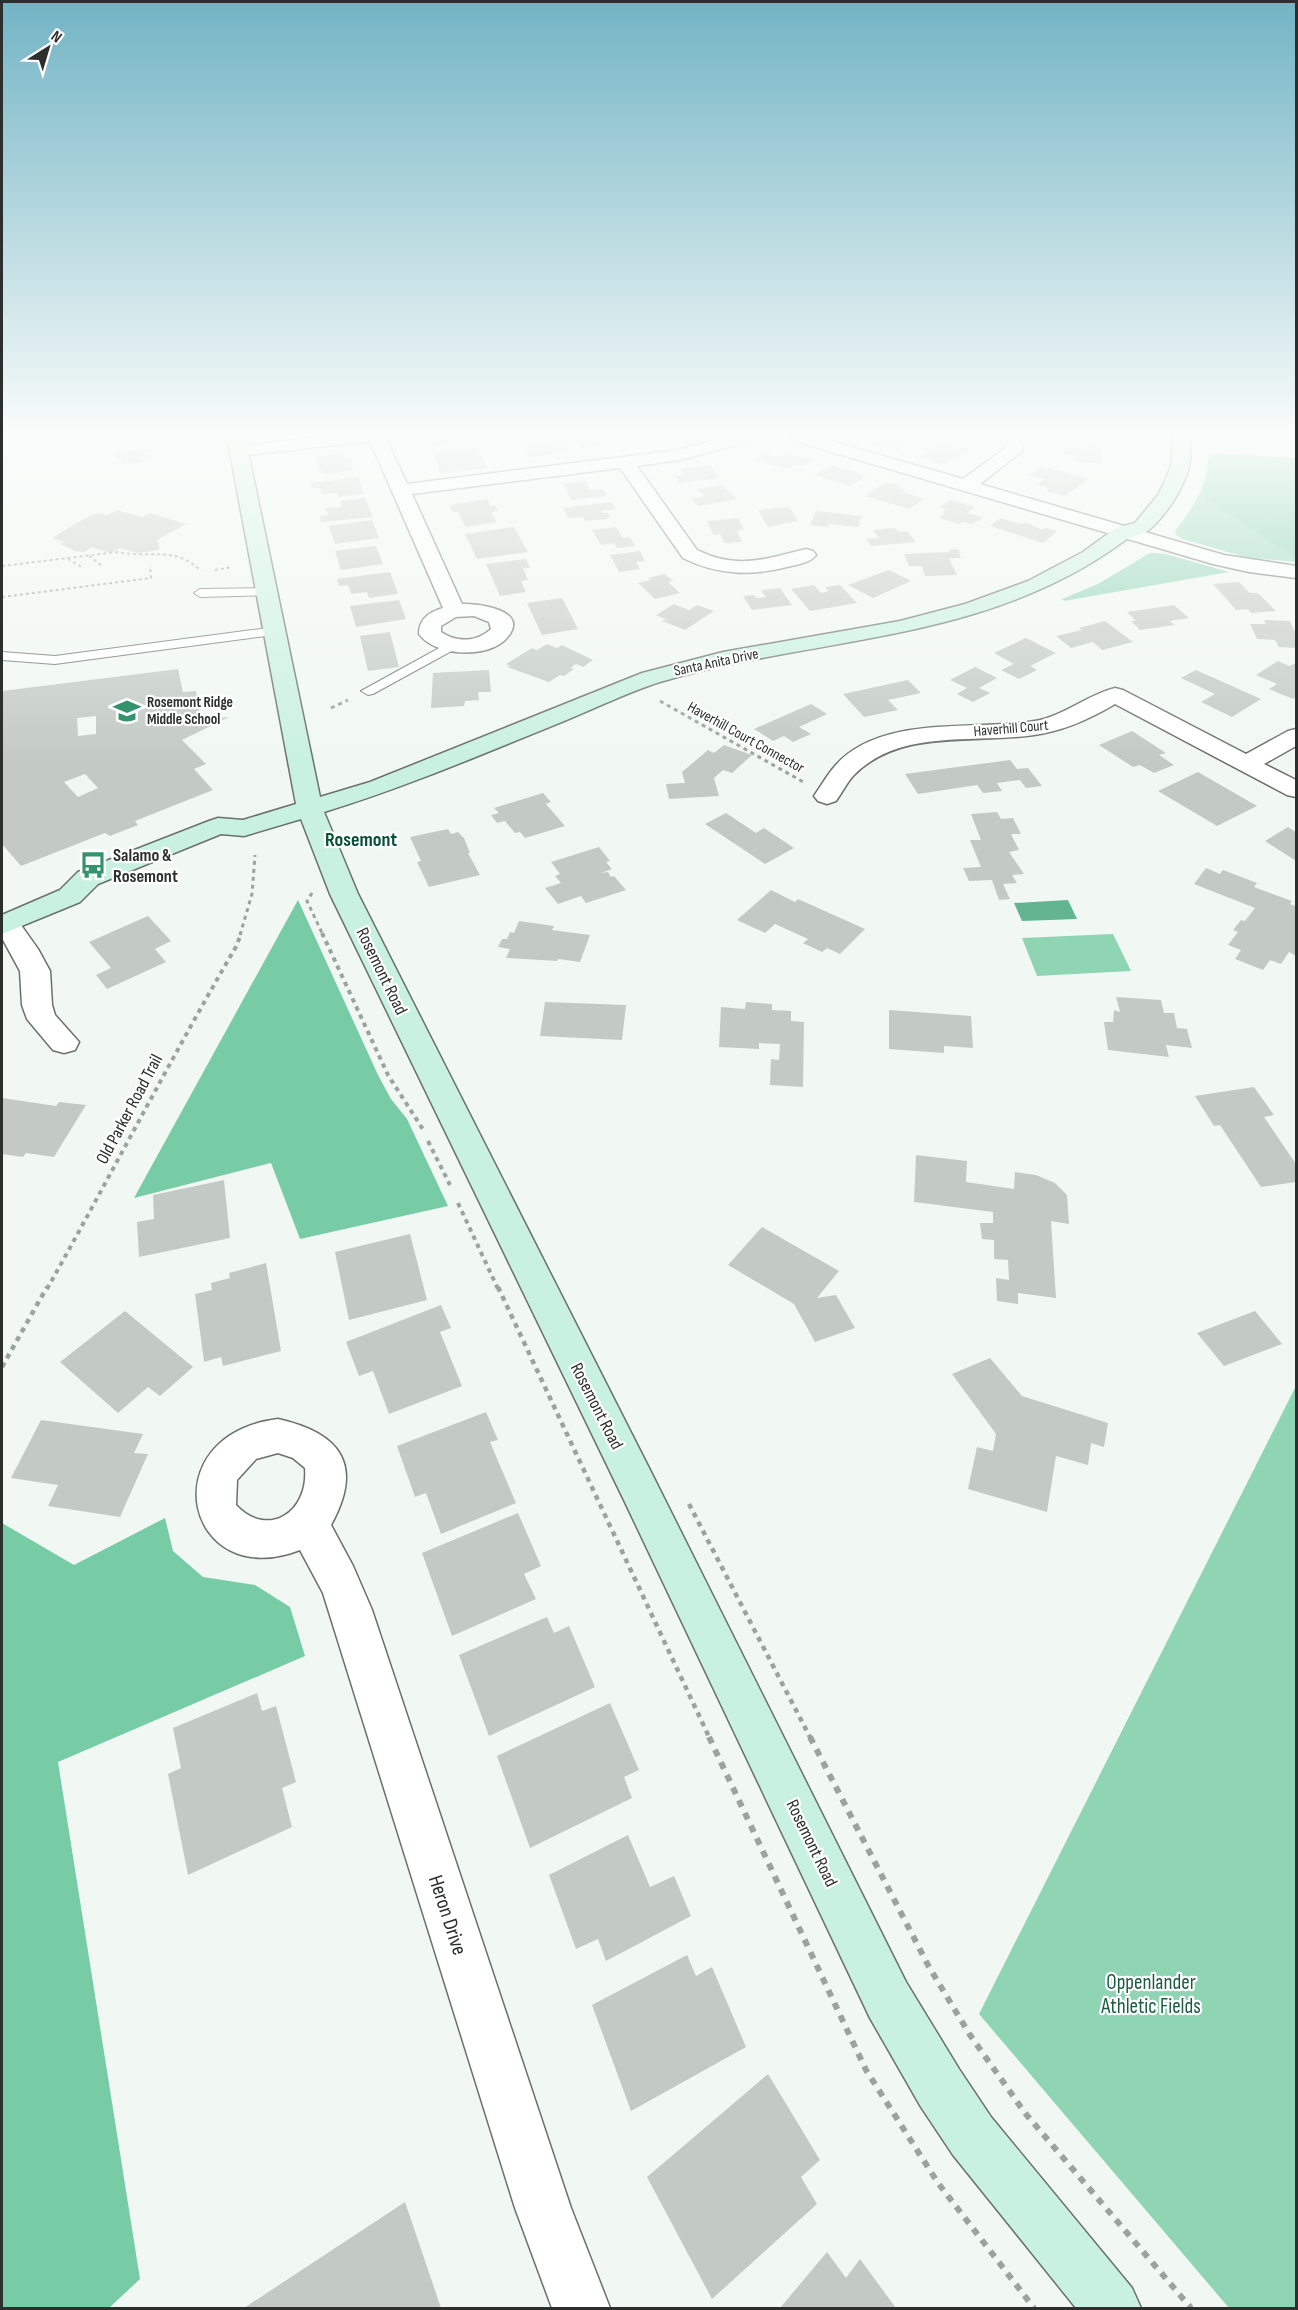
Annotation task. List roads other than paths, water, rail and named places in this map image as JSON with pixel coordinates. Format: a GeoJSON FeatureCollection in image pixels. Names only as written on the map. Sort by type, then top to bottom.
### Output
{"type":"FeatureCollection","features":[{"type":"Feature","properties":{"kind":"main road","name":"Rosemont Road"},"geometry":{"type":"LineString","coordinates":[[258,545],[310,808],[354,915],[637,1485],[888,2000],[940,2088],[972,2136],[1112,2308]]}},
{"type":"Feature","properties":{"kind":"main road","name":"Santa Anita Drive"},"geometry":{"type":"LineString","coordinates":[[4,924],[70,896],[102,896],[231,844],[244,828],[411,776],[630,685],[686,667],[866,635],[972,608],[1048,580],[1090,556],[1102,545]]}},
{"type":"Feature","properties":{"kind":"street"},"geometry":{"type":"LineString","coordinates":[[425,545],[455,611]]}},
{"type":"Feature","properties":{"kind":"street"},"geometry":{"type":"LineString","coordinates":[[684,545],[690,554],[712,565],[754,568],[781,564],[806,555]]}},
{"type":"Feature","properties":{"kind":"street"},"geometry":{"type":"LineString","coordinates":[[1182,545],[1220,560],[1296,572]]}},
{"type":"Feature","properties":{"kind":"street"},"geometry":{"type":"LineString","coordinates":[[474,610],[494,615],[501,620],[502,630],[492,640],[478,644],[452,645],[438,641],[429,631],[433,621],[455,611],[474,610]]}},
{"type":"Feature","properties":{"kind":"street","name":"Haverhill Court"},"geometry":{"type":"LineString","coordinates":[[827,796],[836,777],[870,752],[889,743],[938,733],[1022,729],[1054,724],[1072,718],[1114,695],[1296,790]]}},
{"type":"Feature","properties":{"kind":"street"},"geometry":{"type":"LineString","coordinates":[[1246,764],[1296,736]]}},
{"type":"Feature","properties":{"kind":"street"},"geometry":{"type":"LineString","coordinates":[[4,924],[24,949],[35,971],[37,1005],[42,1019],[64,1042]]}},
{"type":"Feature","properties":{"kind":"street","name":"Heron Drive"},"geometry":{"type":"LineString","coordinates":[[308,1524],[351,1610],[543,2208],[581,2308]]}},
{"type":"Feature","properties":{"kind":"lane"},"geometry":{"type":"LineString","coordinates":[[200,593],[268,592]]}},
{"type":"Feature","properties":{"kind":"lane"},"geometry":{"type":"LineString","coordinates":[[2,656],[55,660],[276,631]]}},
{"type":"Feature","properties":{"kind":"lane"},"geometry":{"type":"LineString","coordinates":[[368,691],[452,645]]}},
{"type":"Feature","properties":{"kind":"place","name":"Rosemont Ridge Middle School"},"geometry":{"type":"Point","coordinates":[127,711]}},
{"type":"Feature","properties":{"kind":"place","name":"Salamo & Rosemont"},"geometry":{"type":"Point","coordinates":[93,865]}},
{"type":"Feature","properties":{"kind":"district","name":"Rosemont"},"geometry":{"type":"Point","coordinates":[361,839]}},
{"type":"Feature","properties":{"kind":"park label","name":"Oppenlander Athletic Fields"},"geometry":{"type":"Point","coordinates":[1151,1994]}}]}
